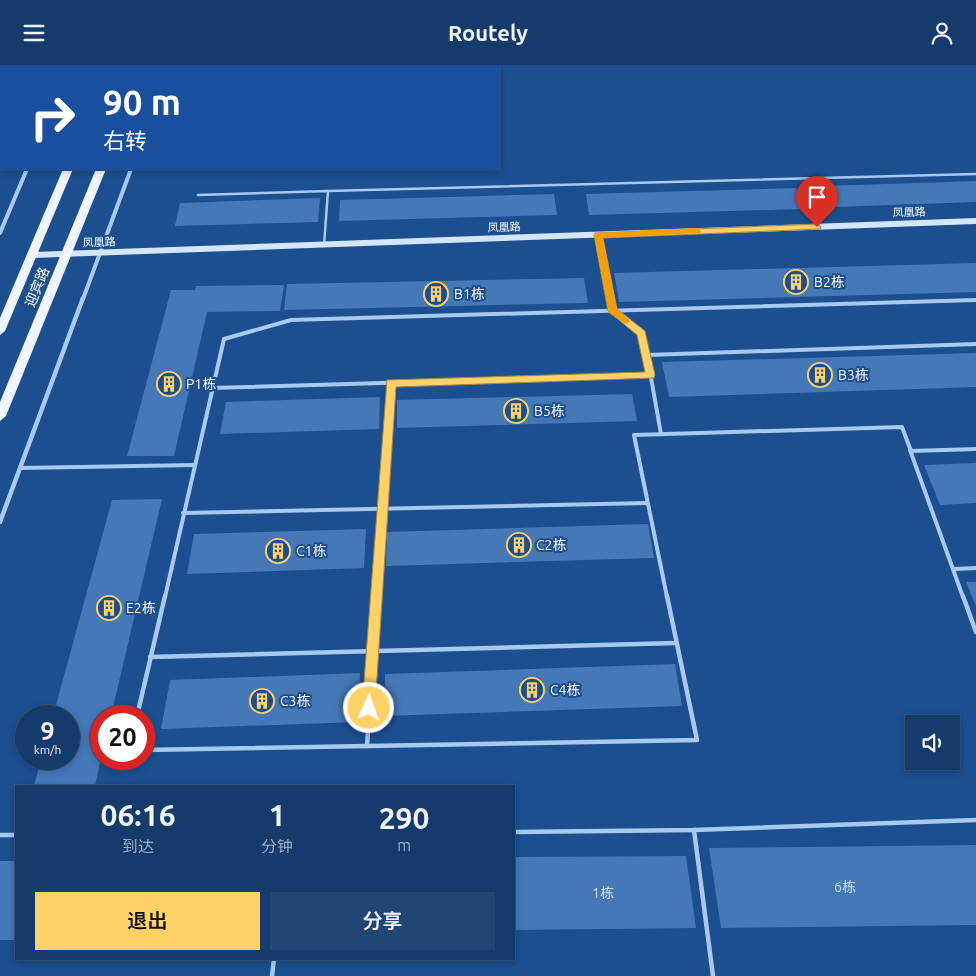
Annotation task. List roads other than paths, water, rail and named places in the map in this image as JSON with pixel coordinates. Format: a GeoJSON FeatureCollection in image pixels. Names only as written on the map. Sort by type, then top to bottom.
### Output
{"type":"FeatureCollection","features":[{"type":"Feature","properties":{"kind":"main road","name":"迎宾路"},"geometry":{"type":"LineString","coordinates":[[0,331],[68,170]]}},
{"type":"Feature","properties":{"kind":"main road","name":"迎宾路"},"geometry":{"type":"LineString","coordinates":[[0,416],[101,170]]}},
{"type":"Feature","properties":{"kind":"street"},"geometry":{"type":"LineString","coordinates":[[0,233],[27,170]]}},
{"type":"Feature","properties":{"kind":"street"},"geometry":{"type":"LineString","coordinates":[[0,521],[131,170]]}},
{"type":"Feature","properties":{"kind":"street","name":"凤凰路"},"geometry":{"type":"LineString","coordinates":[[33,255],[976,221]]}},
{"type":"Feature","properties":{"kind":"lane"},"geometry":{"type":"LineString","coordinates":[[198,195],[976,173]]}},
{"type":"Feature","properties":{"kind":"lane"},"geometry":{"type":"LineString","coordinates":[[324,245],[328,191]]}},
{"type":"Feature","properties":{"kind":"lane"},"geometry":{"type":"LineString","coordinates":[[598,235],[613,311],[641,333],[647,355],[661,434]]}},
{"type":"Feature","properties":{"kind":"lane"},"geometry":{"type":"LineString","coordinates":[[139,705],[224,339],[291,320],[976,300]]}},
{"type":"Feature","properties":{"kind":"lane"},"geometry":{"type":"LineString","coordinates":[[647,355],[976,343]]}},
{"type":"Feature","properties":{"kind":"lane"},"geometry":{"type":"LineString","coordinates":[[212,388],[650,375]]}},
{"type":"Feature","properties":{"kind":"lane"},"geometry":{"type":"LineString","coordinates":[[366,746],[391,383]]}},
{"type":"Feature","properties":{"kind":"lane"},"geometry":{"type":"LineString","coordinates":[[155,750],[697,740],[634,435],[902,427],[976,632]]}},
{"type":"Feature","properties":{"kind":"lane"},"geometry":{"type":"LineString","coordinates":[[911,451],[976,449]]}},
{"type":"Feature","properties":{"kind":"lane"},"geometry":{"type":"LineString","coordinates":[[20,467],[194,465]]}},
{"type":"Feature","properties":{"kind":"lane"},"geometry":{"type":"LineString","coordinates":[[183,513],[647,503]]}},
{"type":"Feature","properties":{"kind":"lane"},"geometry":{"type":"LineString","coordinates":[[953,569],[976,568]]}},
{"type":"Feature","properties":{"kind":"lane"},"geometry":{"type":"LineString","coordinates":[[150,657],[676,643]]}},
{"type":"Feature","properties":{"kind":"lane"},"geometry":{"type":"LineString","coordinates":[[515,832],[694,830],[976,820]]}},
{"type":"Feature","properties":{"kind":"lane"},"geometry":{"type":"LineString","coordinates":[[694,830],[713,976]]}},
{"type":"Feature","properties":{"kind":"lane"},"geometry":{"type":"LineString","coordinates":[[0,835],[15,835]]}},
{"type":"Feature","properties":{"kind":"lane"},"geometry":{"type":"LineString","coordinates":[[272,976],[274,960]]}},
{"type":"Feature","properties":{"kind":"place","name":"B2栋"},"geometry":{"type":"Point","coordinates":[796,282]}},
{"type":"Feature","properties":{"kind":"place","name":"B1栋"},"geometry":{"type":"Point","coordinates":[436,294]}},
{"type":"Feature","properties":{"kind":"place","name":"B3栋"},"geometry":{"type":"Point","coordinates":[820,375]}},
{"type":"Feature","properties":{"kind":"place","name":"P1栋"},"geometry":{"type":"Point","coordinates":[169,384]}},
{"type":"Feature","properties":{"kind":"place","name":"B5栋"},"geometry":{"type":"Point","coordinates":[516,411]}},
{"type":"Feature","properties":{"kind":"place","name":"C2栋"},"geometry":{"type":"Point","coordinates":[519,545]}},
{"type":"Feature","properties":{"kind":"place","name":"C1栋"},"geometry":{"type":"Point","coordinates":[278,551]}},
{"type":"Feature","properties":{"kind":"place","name":"E2栋"},"geometry":{"type":"Point","coordinates":[109,608]}},
{"type":"Feature","properties":{"kind":"place","name":"C4栋"},"geometry":{"type":"Point","coordinates":[532,690]}},
{"type":"Feature","properties":{"kind":"place","name":"C3栋"},"geometry":{"type":"Point","coordinates":[262,701]}}]}
